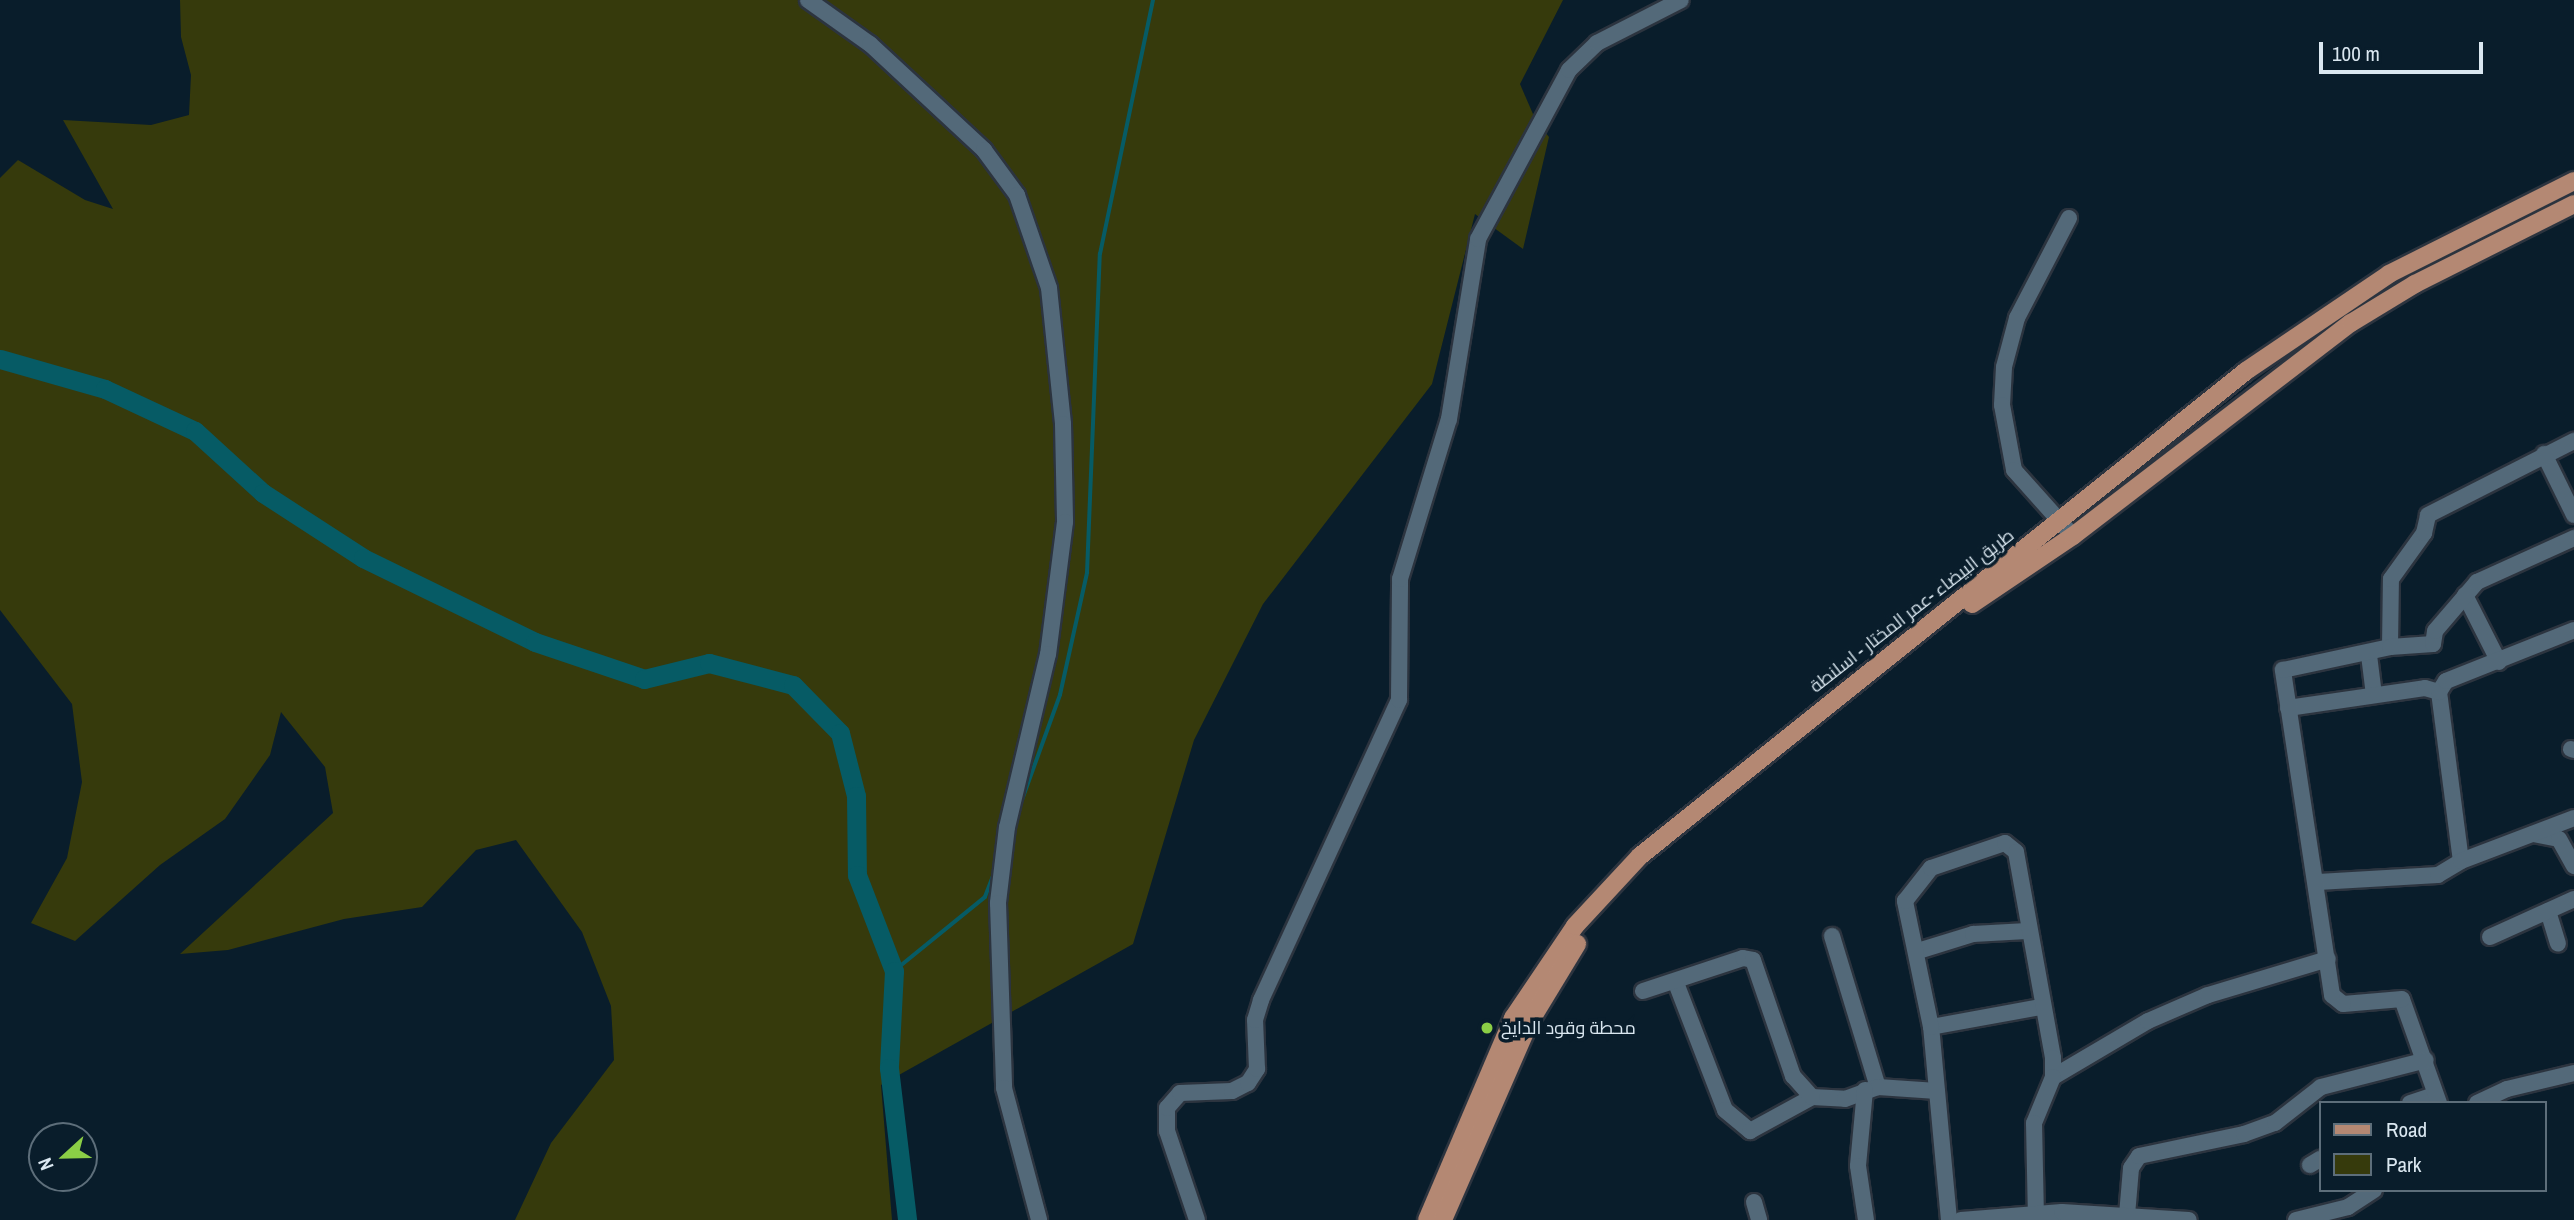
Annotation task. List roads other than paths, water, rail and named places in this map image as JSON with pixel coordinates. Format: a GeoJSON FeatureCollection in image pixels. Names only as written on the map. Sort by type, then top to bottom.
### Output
{"type":"FeatureCollection","features":[{"type":"Feature","properties":{"kind":"main road","name":"طريق البيضاء -عمر المختار - اسلنطة"},"geometry":{"type":"LineString","coordinates":[[1427,1220],[1513,1018],[1576,926],[1640,856],[1707,798],[2326,315],[2389,274],[2574,180]]}},
{"type":"Feature","properties":{"kind":"main road","name":"طريق البيضاء -عمر المختار - اسلنطة"},"geometry":{"type":"LineString","coordinates":[[1443,1220],[1528,1025],[1568,957],[1616,897],[1718,804],[1910,652],[2073,536],[2351,323],[2415,284],[2574,204]]}},
{"type":"Feature","properties":{"kind":"street"},"geometry":{"type":"LineString","coordinates":[[808,0],[870,44],[984,150],[1017,195],[1049,288],[1063,424],[1065,522],[1048,654],[1007,827],[998,915],[1004,1088],[1039,1220]]}},
{"type":"Feature","properties":{"kind":"street"},"geometry":{"type":"LineString","coordinates":[[1197,1220],[1167,1131],[1167,1108],[1180,1093],[1232,1091],[1248,1083],[1257,1069],[1255,1020],[1261,1000],[1399,700],[1401,579],[1448,419],[1478,239],[1569,70],[1597,43],[1681,0]]}},
{"type":"Feature","properties":{"kind":"street"},"geometry":{"type":"LineString","coordinates":[[2069,218],[2017,318],[2004,366],[2002,405],[2014,470],[2073,536]]}},
{"type":"Feature","properties":{"kind":"street"},"geometry":{"type":"LineString","coordinates":[[2390,647],[2391,579],[2424,533],[2428,515],[2574,441]]}},
{"type":"Feature","properties":{"kind":"street"},"geometry":{"type":"LineString","coordinates":[[2544,454],[2574,516]]}},
{"type":"Feature","properties":{"kind":"street"},"geometry":{"type":"LineString","coordinates":[[2437,1099],[2426,1060],[2402,999],[2336,1001],[2283,670],[2369,655],[2390,647],[2433,644],[2435,631],[2465,595],[2495,570],[2574,538]]}},
{"type":"Feature","properties":{"kind":"street"},"geometry":{"type":"LineString","coordinates":[[2465,595],[2499,662]]}},
{"type":"Feature","properties":{"kind":"street"},"geometry":{"type":"LineString","coordinates":[[2461,860],[2438,692],[2446,681],[2574,630]]}},
{"type":"Feature","properties":{"kind":"street"},"geometry":{"type":"LineString","coordinates":[[2369,655],[2374,695]]}},
{"type":"Feature","properties":{"kind":"street"},"geometry":{"type":"LineString","coordinates":[[2288,708],[2425,688],[2438,692]]}},
{"type":"Feature","properties":{"kind":"street"},"geometry":{"type":"LineString","coordinates":[[2318,882],[2438,875],[2461,860],[2574,818]]}},
{"type":"Feature","properties":{"kind":"street"},"geometry":{"type":"LineString","coordinates":[[2531,834],[2559,839],[2574,866]]}},
{"type":"Feature","properties":{"kind":"street"},"geometry":{"type":"LineString","coordinates":[[1949,1220],[1931,1027],[1918,951],[1905,910],[1914,886],[1931,868],[2005,844],[2016,852],[2053,1077],[2034,1123],[2036,1215]]}},
{"type":"Feature","properties":{"kind":"street"},"geometry":{"type":"LineString","coordinates":[[2490,937],[2574,899]]}},
{"type":"Feature","properties":{"kind":"street"},"geometry":{"type":"LineString","coordinates":[[2548,911],[2558,943]]}},
{"type":"Feature","properties":{"kind":"street"},"geometry":{"type":"LineString","coordinates":[[1918,951],[1973,934],[2027,931]]}},
{"type":"Feature","properties":{"kind":"street"},"geometry":{"type":"LineString","coordinates":[[1832,936],[1871,1089],[1858,1166],[1866,1220]]}},
{"type":"Feature","properties":{"kind":"street"},"geometry":{"type":"LineString","coordinates":[[1643,991],[1676,983],[1743,958],[1753,960],[1793,1076],[1812,1097]]}},
{"type":"Feature","properties":{"kind":"street"},"geometry":{"type":"LineString","coordinates":[[2053,1077],[2148,1021],[2196,1000],[2328,959]]}},
{"type":"Feature","properties":{"kind":"street"},"geometry":{"type":"LineString","coordinates":[[1676,983],[1725,1110],[1750,1131],[1812,1097],[1845,1099],[1871,1089],[1937,1091]]}},
{"type":"Feature","properties":{"kind":"street"},"geometry":{"type":"LineString","coordinates":[[1931,1027],[2040,1007]]}},
{"type":"Feature","properties":{"kind":"street"},"geometry":{"type":"LineString","coordinates":[[2127,1215],[2131,1168],[2139,1156],[2244,1134],[2275,1123],[2321,1087],[2426,1060]]}},
{"type":"Feature","properties":{"kind":"street"},"geometry":{"type":"LineString","coordinates":[[2481,1101],[2507,1088],[2574,1073]]}},
{"type":"Feature","properties":{"kind":"street"},"geometry":{"type":"LineString","coordinates":[[2295,1220],[2348,1207],[2371,1192]]}},
{"type":"Feature","properties":{"kind":"street"},"geometry":{"type":"LineString","coordinates":[[1755,1202],[1759,1220]]}},
{"type":"Feature","properties":{"kind":"street"},"geometry":{"type":"LineString","coordinates":[[1961,1220],[2036,1215],[2127,1215],[2189,1220]]}},
{"type":"Feature","properties":{"kind":"waterway"},"geometry":{"type":"LineString","coordinates":[[1018,811],[1060,695],[1087,573],[1100,254],[1153,0]]}},
{"type":"Feature","properties":{"kind":"waterway"},"geometry":{"type":"LineString","coordinates":[[0,359],[105,389],[195,431],[263,493],[363,558],[535,642],[644,679],[709,663],[793,685],[840,733],[856,796],[857,875],[894,971],[889,1068],[907,1220]]}},
{"type":"Feature","properties":{"kind":"waterway"},"geometry":{"type":"LineString","coordinates":[[894,971],[985,897],[995,871]]}},
{"type":"Feature","properties":{"kind":"place","name":"محطة وقود الدايخ"},"geometry":{"type":"Point","coordinates":[1487,1028]}}]}
